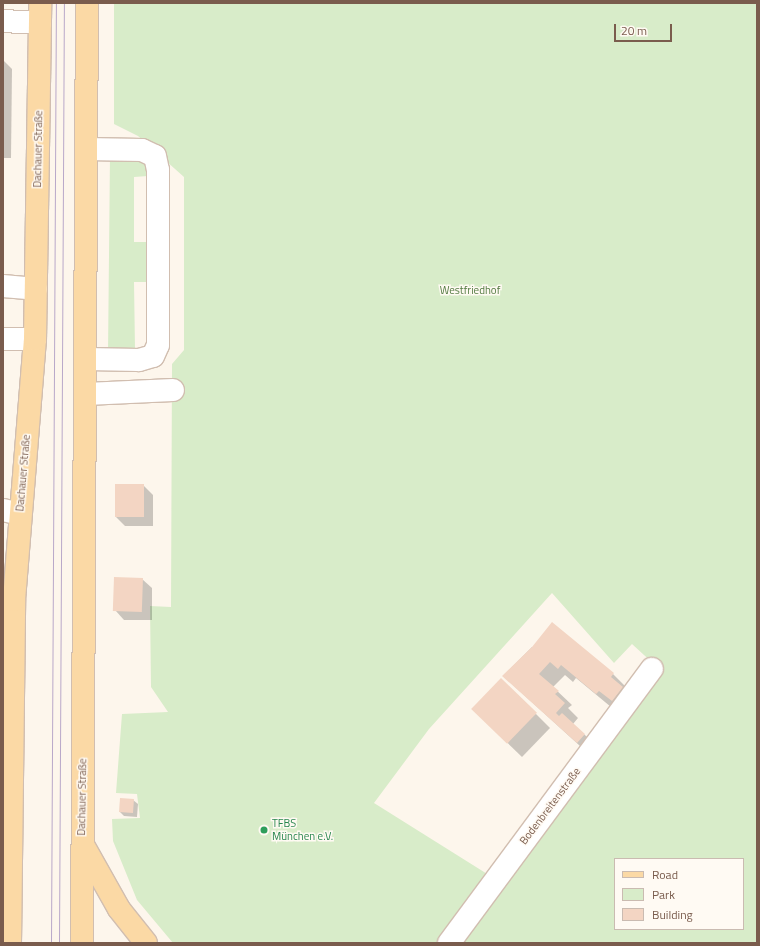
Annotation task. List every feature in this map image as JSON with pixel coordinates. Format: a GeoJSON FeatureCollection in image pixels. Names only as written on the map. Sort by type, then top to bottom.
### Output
{"type":"FeatureCollection","features":[{"type":"Feature","properties":{"kind":"main road","name":"Dachauer Straße"},"geometry":{"type":"LineString","coordinates":[[82,943],[81,840],[87,358],[87,3]]}},
{"type":"Feature","properties":{"kind":"main road","name":"Dachauer Straße"},"geometry":{"type":"LineString","coordinates":[[10,943],[7,841],[14,600],[11,512],[35,339],[40,13]]}},
{"type":"Feature","properties":{"kind":"main road"},"geometry":{"type":"LineString","coordinates":[[81,840],[119,909],[146,943]]}},
{"type":"Feature","properties":{"kind":"lane"},"geometry":{"type":"LineString","coordinates":[[3,21],[40,13]]}},
{"type":"Feature","properties":{"kind":"lane"},"geometry":{"type":"LineString","coordinates":[[86,149],[142,150],[155,156],[158,170],[158,345],[153,356],[139,360],[87,358]]}},
{"type":"Feature","properties":{"kind":"lane"},"geometry":{"type":"LineString","coordinates":[[3,286],[36,289]]}},
{"type":"Feature","properties":{"kind":"lane"},"geometry":{"type":"LineString","coordinates":[[3,339],[35,339]]}},
{"type":"Feature","properties":{"kind":"lane"},"geometry":{"type":"LineString","coordinates":[[86,394],[173,390]]}},
{"type":"Feature","properties":{"kind":"lane","name":"Bodenbreitenstraße"},"geometry":{"type":"LineString","coordinates":[[449,943],[558,779],[652,669]]}},
{"type":"Feature","properties":{"kind":"green space","name":"Westfriedhof"},"geometry":{"type":"Polygon","coordinates":[[[114,3],[757,3],[757,943],[461,943],[656,666],[632,644],[614,663],[552,593],[429,729],[374,803],[492,877],[442,943],[173,943],[137,900],[113,841],[112,819],[140,818],[137,794],[116,793],[122,714],[168,712],[151,687],[150,606],[171,607],[172,364],[184,350],[184,177],[138,136],[114,124],[114,3]]]}},
{"type":"Feature","properties":{"kind":"green space"},"geometry":{"type":"Polygon","coordinates":[[[110,155],[147,160],[148,176],[134,177],[134,242],[146,242],[146,282],[134,282],[135,349],[108,354],[110,155]]]}},
{"type":"Feature","properties":{"kind":"building"},"geometry":{"type":"Polygon","coordinates":[[[115,484],[144,484],[144,517],[115,517],[115,484]]]}},
{"type":"Feature","properties":{"kind":"building"},"geometry":{"type":"Polygon","coordinates":[[[114,577],[143,578],[142,612],[113,611],[114,577]]]}},
{"type":"Feature","properties":{"kind":"building"},"geometry":{"type":"Polygon","coordinates":[[[552,622],[614,673],[611,677],[623,687],[612,701],[599,691],[596,694],[561,665],[558,669],[550,662],[539,674],[559,691],[555,694],[565,703],[556,713],[559,716],[562,713],[585,734],[577,743],[502,676],[532,647],[552,622]]]}},
{"type":"Feature","properties":{"kind":"building"},"geometry":{"type":"Polygon","coordinates":[[[501,678],[537,713],[507,744],[471,709],[501,678]]]}},
{"type":"Feature","properties":{"kind":"building"},"geometry":{"type":"Polygon","coordinates":[[[120,798],[134,799],[133,813],[119,812],[120,798]]]}},
{"type":"Feature","properties":{"kind":"tram line"},"geometry":{"type":"LineString","coordinates":[[51,943],[56,3]]}},
{"type":"Feature","properties":{"kind":"tram line"},"geometry":{"type":"LineString","coordinates":[[59,943],[64,3]]}},
{"type":"Feature","properties":{"kind":"place","name":"TFBS München e.V."},"geometry":{"type":"Point","coordinates":[264,830]}}]}
